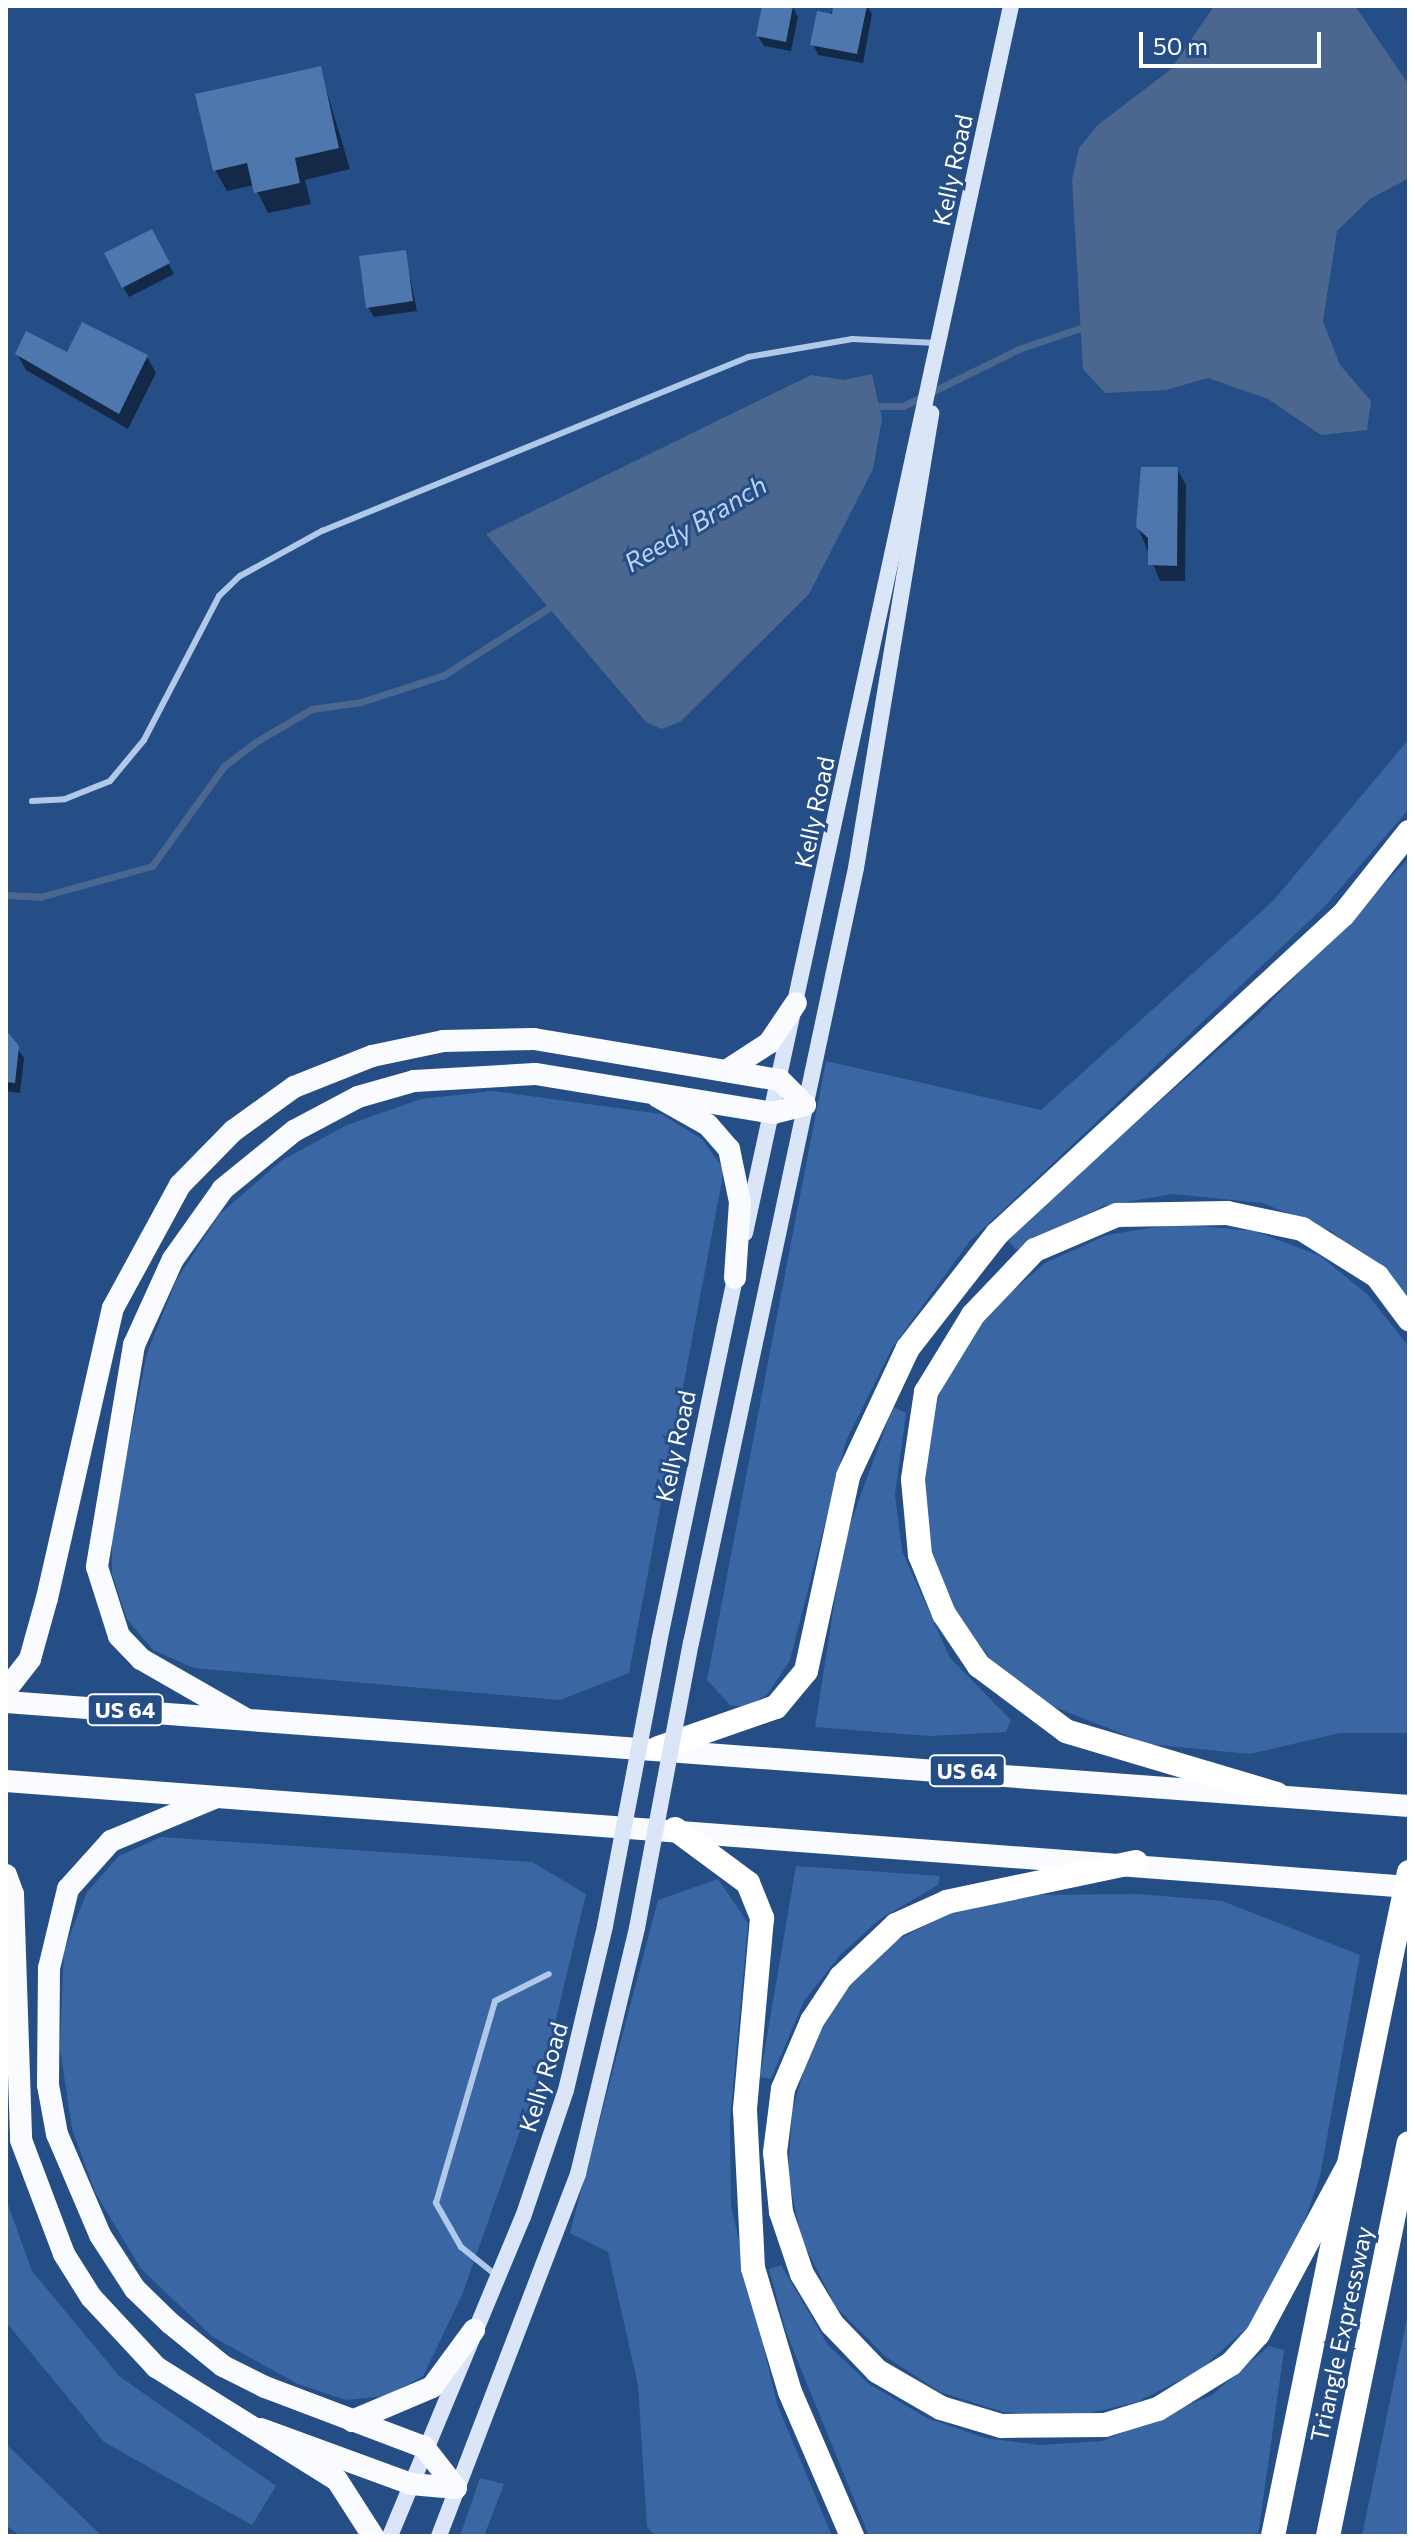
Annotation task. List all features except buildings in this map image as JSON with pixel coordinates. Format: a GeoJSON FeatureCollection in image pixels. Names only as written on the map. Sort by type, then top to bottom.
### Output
{"type":"FeatureCollection","features":[{"type":"Feature","properties":{"kind":"highway"},"geometry":{"type":"LineString","coordinates":[[658,1748],[776,1707],[806,1671],[848,1476],[908,1348],[997,1234],[1343,915],[1409,832]]}},
{"type":"Feature","properties":{"kind":"highway"},"geometry":{"type":"LineString","coordinates":[[726,1071],[769,1043],[796,1003]]}},
{"type":"Feature","properties":{"kind":"highway"},"geometry":{"type":"LineString","coordinates":[[6,1690],[30,1659],[47,1598],[113,1308],[180,1185],[233,1131],[294,1087],[372,1056],[443,1041],[534,1039],[780,1080],[805,1105]]}},
{"type":"Feature","properties":{"kind":"highway"},"geometry":{"type":"LineString","coordinates":[[244,1718],[141,1659],[119,1636],[97,1567],[134,1345],[193,1226],[257,1159],[358,1097],[466,1073],[535,1074],[774,1113],[805,1105]]}},
{"type":"Feature","properties":{"kind":"highway"},"geometry":{"type":"LineString","coordinates":[[650,1093],[708,1125],[729,1149],[740,1202],[735,1278]]}},
{"type":"Feature","properties":{"kind":"highway"},"geometry":{"type":"LineString","coordinates":[[1277,1794],[1066,1731],[979,1666],[944,1614],[920,1555],[913,1479],[926,1392],[973,1315],[1035,1250],[1117,1215],[1227,1213],[1302,1229],[1377,1276],[1409,1319]]}},
{"type":"Feature","properties":{"kind":"highway","name":"US 64"},"geometry":{"type":"LineString","coordinates":[[6,1702],[1409,1806]]}},
{"type":"Feature","properties":{"kind":"highway"},"geometry":{"type":"LineString","coordinates":[[6,1781],[1136,1862],[1409,1887]]}},
{"type":"Feature","properties":{"kind":"highway"},"geometry":{"type":"LineString","coordinates":[[218,1797],[111,1841],[68,1889],[49,1968],[48,2085],[57,2134],[100,2235],[135,2289],[170,2323],[223,2366],[352,2421],[424,2447],[456,2488]]}},
{"type":"Feature","properties":{"kind":"highway"},"geometry":{"type":"LineString","coordinates":[[675,1829],[748,1883],[762,1918],[745,2110],[753,2268],[790,2392],[852,2536]]}},
{"type":"Feature","properties":{"kind":"highway"},"geometry":{"type":"LineString","coordinates":[[1136,1862],[947,1902],[896,1925],[833,1988],[783,2089],[775,2152],[781,2212],[797,2262],[832,2324],[877,2371],[941,2408],[1001,2426],[1055,2430],[1145,2413],[1231,2364],[1258,2334],[1349,2164]]}},
{"type":"Feature","properties":{"kind":"highway"},"geometry":{"type":"LineString","coordinates":[[1273,2536],[1409,1872]]}},
{"type":"Feature","properties":{"kind":"highway"},"geometry":{"type":"LineString","coordinates":[[6,1875],[13,1894],[21,2140],[64,2254],[91,2297],[156,2367],[337,2480],[373,2536]]}},
{"type":"Feature","properties":{"kind":"highway","name":"Triangle Expressway"},"geometry":{"type":"LineString","coordinates":[[1328,2536],[1409,2143]]}},
{"type":"Feature","properties":{"kind":"highway"},"geometry":{"type":"LineString","coordinates":[[352,2421],[432,2387],[474,2330]]}},
{"type":"Feature","properties":{"kind":"highway"},"geometry":{"type":"LineString","coordinates":[[252,2427],[411,2484],[456,2488]]}},
{"type":"Feature","properties":{"kind":"main road","name":"Kelly Road"},"geometry":{"type":"LineString","coordinates":[[390,2536],[424,2447],[497,2276],[566,2090],[605,1926],[659,1642],[735,1278],[774,1113],[1011,6]]}},
{"type":"Feature","properties":{"kind":"main road","name":"Kelly Road"},"geometry":{"type":"LineString","coordinates":[[439,2536],[578,2174],[637,1928],[691,1643],[856,868],[940,344]]}},
{"type":"Feature","properties":{"kind":"lane"},"geometry":{"type":"LineString","coordinates":[[32,801],[65,799],[110,781],[144,740],[219,596],[240,576],[322,531],[748,357],[852,339],[940,344]]}},
{"type":"Feature","properties":{"kind":"lane"},"geometry":{"type":"LineString","coordinates":[[497,2276],[461,2247],[436,2203],[495,2001],[549,1974]]}},
{"type":"Feature","properties":{"kind":"shaded area"},"geometry":{"type":"Polygon","coordinates":[[[1409,739],[1409,809],[1324,907],[969,1242],[892,1348],[846,1441],[790,1660],[767,1695],[745,1707],[730,1705],[707,1680],[826,1061],[1041,1110],[1273,901],[1409,739]]]}},
{"type":"Feature","properties":{"kind":"shaded area"},"geometry":{"type":"Polygon","coordinates":[[[1409,858],[1409,1297],[1331,1231],[1263,1203],[1173,1194],[1103,1206],[1017,1250],[1008,1241],[1049,1199],[1257,1016],[1409,858]]]}},
{"type":"Feature","properties":{"kind":"shaded area"},"geometry":{"type":"Polygon","coordinates":[[[493,1091],[661,1114],[702,1139],[724,1170],[629,1673],[560,1700],[194,1668],[153,1650],[127,1619],[112,1574],[112,1529],[147,1353],[177,1279],[219,1215],[281,1161],[347,1125],[421,1099],[493,1091]]]}},
{"type":"Feature","properties":{"kind":"shaded area"},"geometry":{"type":"Polygon","coordinates":[[[1175,1224],[1255,1231],[1320,1256],[1367,1294],[1409,1347],[1407,1733],[1340,1733],[1250,1754],[1148,1744],[1037,1700],[991,1660],[955,1609],[931,1552],[925,1480],[937,1400],[959,1352],[998,1304],[1045,1263],[1107,1235],[1175,1224]]]}},
{"type":"Feature","properties":{"kind":"shaded area"},"geometry":{"type":"Polygon","coordinates":[[[893,1407],[906,1413],[895,1494],[902,1551],[950,1658],[1011,1720],[1006,1732],[929,1736],[815,1727],[844,1541],[893,1407]]]}},
{"type":"Feature","properties":{"kind":"shaded area"},"geometry":{"type":"Polygon","coordinates":[[[161,1837],[532,1862],[586,1894],[548,2052],[462,2295],[423,2376],[387,2396],[346,2400],[298,2384],[213,2337],[141,2269],[95,2192],[72,2129],[60,2048],[64,1950],[87,1892],[119,1856],[161,1837]]]}},
{"type":"Feature","properties":{"kind":"shaded area"},"geometry":{"type":"Polygon","coordinates":[[[796,1866],[940,1876],[938,1885],[880,1919],[840,1955],[804,2001],[771,2079],[760,2077],[796,1866]]]}},
{"type":"Feature","properties":{"kind":"shaded area"},"geometry":{"type":"Polygon","coordinates":[[[718,1879],[748,1923],[730,2120],[731,2206],[777,2404],[832,2536],[656,2536],[647,2527],[638,2385],[608,2252],[570,2233],[658,1900],[718,1879]]]}},
{"type":"Feature","properties":{"kind":"shaded area"},"geometry":{"type":"Polygon","coordinates":[[[1138,1894],[1222,1901],[1360,1955],[1320,2176],[1293,2254],[1250,2325],[1200,2370],[1137,2402],[1073,2417],[1003,2412],[940,2392],[886,2357],[836,2307],[802,2240],[788,2176],[792,2112],[809,2051],[843,1992],[896,1941],[954,1910],[1036,1895],[1138,1894]]]}},
{"type":"Feature","properties":{"kind":"shaded area"},"geometry":{"type":"Polygon","coordinates":[[[6,2199],[32,2271],[119,2376],[276,2486],[252,2525],[104,2442],[6,2322],[6,2199]]]}},
{"type":"Feature","properties":{"kind":"shaded area"},"geometry":{"type":"Polygon","coordinates":[[[781,2265],[828,2345],[869,2384],[927,2418],[985,2438],[1040,2445],[1102,2441],[1212,2395],[1269,2346],[1284,2350],[1258,2536],[869,2536],[786,2332],[769,2269],[781,2265]]]}},
{"type":"Feature","properties":{"kind":"shaded area"},"geometry":{"type":"Polygon","coordinates":[[[1409,2309],[1409,2536],[1362,2536],[1409,2309]]]}},
{"type":"Feature","properties":{"kind":"shaded area"},"geometry":{"type":"Polygon","coordinates":[[[6,2444],[102,2536],[20,2536],[6,2525],[6,2444]]]}},
{"type":"Feature","properties":{"kind":"shaded area"},"geometry":{"type":"Polygon","coordinates":[[[480,2478],[504,2484],[484,2536],[460,2536],[480,2478]]]}},
{"type":"Feature","properties":{"kind":"water"},"geometry":{"type":"Polygon","coordinates":[[[1214,6],[1355,6],[1409,85],[1409,178],[1370,199],[1337,231],[1323,321],[1340,365],[1371,401],[1367,430],[1321,435],[1268,399],[1208,378],[1166,390],[1105,393],[1083,369],[1072,180],[1079,148],[1098,125],[1171,69],[1214,6]]]}},
{"type":"Feature","properties":{"kind":"water"},"geometry":{"type":"Polygon","coordinates":[[[872,374],[882,419],[873,469],[809,594],[680,722],[661,729],[646,722],[486,534],[811,375],[844,380],[872,374]]]}},
{"type":"Feature","properties":{"kind":"waterway","name":"Reedy Branch"},"geometry":{"type":"LineString","coordinates":[[873,406],[903,406],[1019,349],[1089,325]]}},
{"type":"Feature","properties":{"kind":"waterway","name":"Reedy Branch"},"geometry":{"type":"LineString","coordinates":[[6,895],[40,897],[152,866],[224,766],[254,743],[312,709],[361,702],[444,675],[550,607]]}}]}
